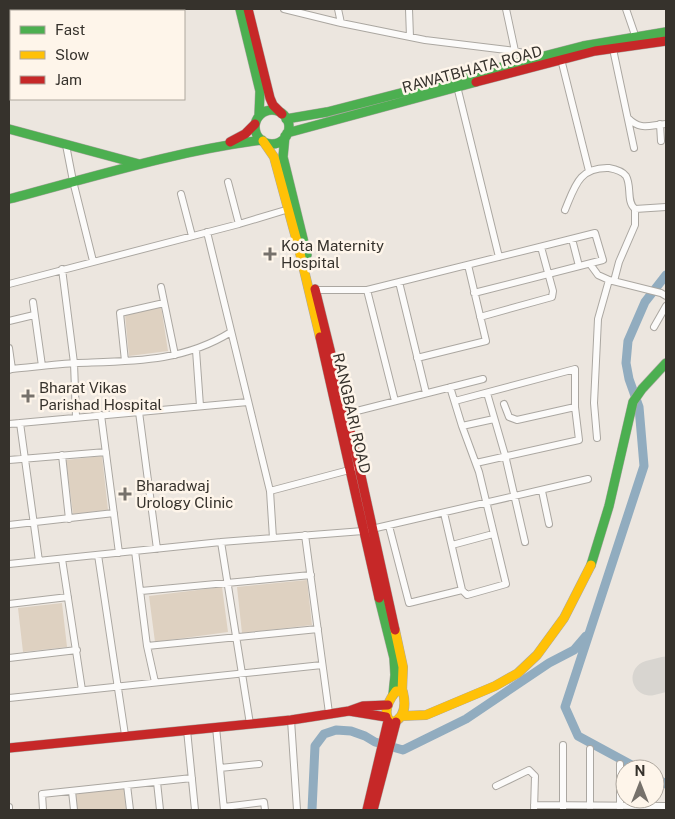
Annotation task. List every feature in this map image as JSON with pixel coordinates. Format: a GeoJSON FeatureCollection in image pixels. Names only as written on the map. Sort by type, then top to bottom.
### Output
{"type":"FeatureCollection","features":[{"type":"Feature","properties":{"kind":"street"},"geometry":{"type":"LineString","coordinates":[[284,9],[410,37],[515,51],[527,54],[534,62]]}},
{"type":"Feature","properties":{"kind":"street"},"geometry":{"type":"LineString","coordinates":[[338,9],[341,23]]}},
{"type":"Feature","properties":{"kind":"street"},"geometry":{"type":"LineString","coordinates":[[409,9],[410,37]]}},
{"type":"Feature","properties":{"kind":"street"},"geometry":{"type":"LineString","coordinates":[[506,9],[515,51]]}},
{"type":"Feature","properties":{"kind":"street"},"geometry":{"type":"LineString","coordinates":[[626,9],[636,38]]}},
{"type":"Feature","properties":{"kind":"street"},"geometry":{"type":"LineString","coordinates":[[245,12],[264,90],[273,105],[284,116],[288,128],[286,134],[278,142],[268,143],[256,133],[264,90]]}},
{"type":"Feature","properties":{"kind":"street","name":"RAWATBHATA ROAD"},"geometry":{"type":"LineString","coordinates":[[286,134],[457,88],[534,62],[603,42],[666,32]]}},
{"type":"Feature","properties":{"kind":"street","name":"RAWATBHATA ROAD"},"geometry":{"type":"LineString","coordinates":[[284,116],[302,117],[455,78],[534,62],[666,40]]}},
{"type":"Feature","properties":{"kind":"street"},"geometry":{"type":"LineString","coordinates":[[612,48],[634,148]]}},
{"type":"Feature","properties":{"kind":"street"},"geometry":{"type":"LineString","coordinates":[[561,59],[589,171]]}},
{"type":"Feature","properties":{"kind":"street"},"geometry":{"type":"LineString","coordinates":[[455,78],[499,257]]}},
{"type":"Feature","properties":{"kind":"street"},"geometry":{"type":"LineString","coordinates":[[273,105],[302,117]]}},
{"type":"Feature","properties":{"kind":"street"},"geometry":{"type":"LineString","coordinates":[[223,145],[245,134],[262,113],[272,110],[284,116]]}},
{"type":"Feature","properties":{"kind":"street"},"geometry":{"type":"LineString","coordinates":[[627,117],[637,126],[663,124],[661,141]]}},
{"type":"Feature","properties":{"kind":"street"},"geometry":{"type":"LineString","coordinates":[[9,130],[141,164]]}},
{"type":"Feature","properties":{"kind":"street","name":"RANGBARI ROAD"},"geometry":{"type":"LineString","coordinates":[[286,134],[283,157],[345,414],[355,469],[363,531],[394,658],[396,675],[393,695]]}},
{"type":"Feature","properties":{"kind":"street"},"geometry":{"type":"LineString","coordinates":[[9,199],[141,164],[223,145],[263,140]]}},
{"type":"Feature","properties":{"kind":"street","name":"RANGBARI ROAD"},"geometry":{"type":"LineString","coordinates":[[263,140],[274,157],[300,249],[355,469],[373,529],[381,573],[403,667],[402,692],[405,704],[393,719]]}},
{"type":"Feature","properties":{"kind":"street"},"geometry":{"type":"LineString","coordinates":[[66,145],[93,262]]}},
{"type":"Feature","properties":{"kind":"street"},"geometry":{"type":"LineString","coordinates":[[565,210],[576,184],[581,176],[589,171],[607,168],[614,169],[625,175],[628,182],[631,204],[635,209],[635,225],[598,319],[594,403],[598,438]]}},
{"type":"Feature","properties":{"kind":"street"},"geometry":{"type":"LineString","coordinates":[[228,182],[239,224]]}},
{"type":"Feature","properties":{"kind":"street"},"geometry":{"type":"LineString","coordinates":[[181,194],[192,236]]}},
{"type":"Feature","properties":{"kind":"street"},"geometry":{"type":"LineString","coordinates":[[635,209],[666,207]]}},
{"type":"Feature","properties":{"kind":"street"},"geometry":{"type":"LineString","coordinates":[[9,284],[288,210]]}},
{"type":"Feature","properties":{"kind":"street"},"geometry":{"type":"LineString","coordinates":[[207,232],[270,491],[273,538]]}},
{"type":"Feature","properties":{"kind":"street"},"geometry":{"type":"LineString","coordinates":[[315,290],[367,290],[595,234],[603,260],[474,293]]}},
{"type":"Feature","properties":{"kind":"street"},"geometry":{"type":"LineString","coordinates":[[572,239],[579,266]]}},
{"type":"Feature","properties":{"kind":"street"},"geometry":{"type":"LineString","coordinates":[[480,317],[552,297],[553,292],[541,247]]}},
{"type":"Feature","properties":{"kind":"street"},"geometry":{"type":"LineString","coordinates":[[590,264],[598,275],[612,281],[664,295]]}},
{"type":"Feature","properties":{"kind":"street"},"geometry":{"type":"LineString","coordinates":[[417,358],[486,341],[468,265]]}},
{"type":"Feature","properties":{"kind":"street"},"geometry":{"type":"LineString","coordinates":[[62,269],[74,363],[76,418]]}},
{"type":"Feature","properties":{"kind":"street"},"geometry":{"type":"LineString","coordinates":[[399,282],[426,394]]}},
{"type":"Feature","properties":{"kind":"street"},"geometry":{"type":"LineString","coordinates":[[161,287],[175,355]]}},
{"type":"Feature","properties":{"kind":"street"},"geometry":{"type":"LineString","coordinates":[[367,290],[395,401]]}},
{"type":"Feature","properties":{"kind":"street"},"geometry":{"type":"LineString","coordinates":[[33,302],[42,366]]}},
{"type":"Feature","properties":{"kind":"street"},"geometry":{"type":"LineString","coordinates":[[125,361],[120,313],[164,303]]}},
{"type":"Feature","properties":{"kind":"street"},"geometry":{"type":"LineString","coordinates":[[654,327],[666,306]]}},
{"type":"Feature","properties":{"kind":"street"},"geometry":{"type":"LineString","coordinates":[[9,321],[34,314]]}},
{"type":"Feature","properties":{"kind":"street"},"geometry":{"type":"LineString","coordinates":[[9,348],[10,369],[74,363],[125,361],[175,355],[196,350],[213,343],[231,332]]}},
{"type":"Feature","properties":{"kind":"street"},"geometry":{"type":"LineString","coordinates":[[196,350],[200,406]]}},
{"type":"Feature","properties":{"kind":"street"},"geometry":{"type":"LineString","coordinates":[[9,748],[291,720],[349,711],[393,719],[426,715],[495,686],[518,673],[537,655],[564,618],[593,561],[609,506],[633,402],[642,389],[666,363]]}},
{"type":"Feature","properties":{"kind":"street"},"geometry":{"type":"LineString","coordinates":[[455,401],[575,369],[575,407],[579,440],[476,462]]}},
{"type":"Feature","properties":{"kind":"street"},"geometry":{"type":"LineString","coordinates":[[345,414],[483,379]]}},
{"type":"Feature","properties":{"kind":"street"},"geometry":{"type":"LineString","coordinates":[[444,513],[462,590],[467,596],[506,584],[476,462],[450,387]]}},
{"type":"Feature","properties":{"kind":"street"},"geometry":{"type":"LineString","coordinates":[[488,393],[505,455],[525,542]]}},
{"type":"Feature","properties":{"kind":"street"},"geometry":{"type":"LineString","coordinates":[[9,424],[248,402]]}},
{"type":"Feature","properties":{"kind":"street"},"geometry":{"type":"LineString","coordinates":[[504,404],[507,415],[512,420],[575,407]]}},
{"type":"Feature","properties":{"kind":"street"},"geometry":{"type":"LineString","coordinates":[[139,412],[157,548]]}},
{"type":"Feature","properties":{"kind":"street"},"geometry":{"type":"LineString","coordinates":[[101,415],[119,553]]}},
{"type":"Feature","properties":{"kind":"street"},"geometry":{"type":"LineString","coordinates":[[462,426],[494,418]]}},
{"type":"Feature","properties":{"kind":"street"},"geometry":{"type":"LineString","coordinates":[[20,422],[39,561]]}},
{"type":"Feature","properties":{"kind":"street"},"geometry":{"type":"LineString","coordinates":[[9,460],[106,452]]}},
{"type":"Feature","properties":{"kind":"street"},"geometry":{"type":"LineString","coordinates":[[62,455],[69,519]]}},
{"type":"Feature","properties":{"kind":"street"},"geometry":{"type":"LineString","coordinates":[[270,491],[355,469]]}},
{"type":"Feature","properties":{"kind":"street"},"geometry":{"type":"LineString","coordinates":[[9,564],[221,542],[363,531],[588,479]]}},
{"type":"Feature","properties":{"kind":"street"},"geometry":{"type":"LineString","coordinates":[[542,491],[550,524]]}},
{"type":"Feature","properties":{"kind":"street"},"geometry":{"type":"LineString","coordinates":[[9,525],[114,513]]}},
{"type":"Feature","properties":{"kind":"street"},"geometry":{"type":"LineString","coordinates":[[389,526],[409,603],[462,590]]}},
{"type":"Feature","properties":{"kind":"street"},"geometry":{"type":"LineString","coordinates":[[452,545],[493,534]]}},
{"type":"Feature","properties":{"kind":"street"},"geometry":{"type":"LineString","coordinates":[[305,535],[329,713]]}},
{"type":"Feature","properties":{"kind":"street"},"geometry":{"type":"LineString","coordinates":[[221,542],[250,724]]}},
{"type":"Feature","properties":{"kind":"street"},"geometry":{"type":"LineString","coordinates":[[135,551],[148,646],[156,682]]}},
{"type":"Feature","properties":{"kind":"street"},"geometry":{"type":"LineString","coordinates":[[98,555],[126,735]]}},
{"type":"Feature","properties":{"kind":"street"},"geometry":{"type":"LineString","coordinates":[[62,559],[82,690]]}},
{"type":"Feature","properties":{"kind":"street"},"geometry":{"type":"LineString","coordinates":[[141,591],[310,575]]}},
{"type":"Feature","properties":{"kind":"street"},"geometry":{"type":"LineString","coordinates":[[9,604],[68,597]]}},
{"type":"Feature","properties":{"kind":"street"},"geometry":{"type":"LineString","coordinates":[[148,646],[318,629]]}},
{"type":"Feature","properties":{"kind":"street"},"geometry":{"type":"LineString","coordinates":[[9,658],[77,650]]}},
{"type":"Feature","properties":{"kind":"street"},"geometry":{"type":"LineString","coordinates":[[9,698],[322,665]]}},
{"type":"Feature","properties":{"kind":"street"},"geometry":{"type":"LineString","coordinates":[[367,810],[393,719],[388,705],[396,691],[402,692]]}},
{"type":"Feature","properties":{"kind":"street"},"geometry":{"type":"LineString","coordinates":[[349,711],[365,706],[388,705]]}},
{"type":"Feature","properties":{"kind":"street"},"geometry":{"type":"LineString","coordinates":[[291,720],[298,810]]}},
{"type":"Feature","properties":{"kind":"street"},"geometry":{"type":"LineString","coordinates":[[216,727],[224,809],[241,808],[264,802],[265,810]]}},
{"type":"Feature","properties":{"kind":"street"},"geometry":{"type":"LineString","coordinates":[[187,730],[194,810]]}},
{"type":"Feature","properties":{"kind":"street"},"geometry":{"type":"LineString","coordinates":[[563,746],[563,808]]}},
{"type":"Feature","properties":{"kind":"street"},"geometry":{"type":"LineString","coordinates":[[590,749],[590,808]]}},
{"type":"Feature","properties":{"kind":"street"},"geometry":{"type":"LineString","coordinates":[[374,810],[382,760]]}},
{"type":"Feature","properties":{"kind":"street"},"geometry":{"type":"LineString","coordinates":[[220,768],[259,764]]}},
{"type":"Feature","properties":{"kind":"street"},"geometry":{"type":"LineString","coordinates":[[496,786],[529,770],[535,776],[534,808],[615,808]]}},
{"type":"Feature","properties":{"kind":"street"},"geometry":{"type":"LineString","coordinates":[[43,810],[42,794],[192,778]]}},
{"type":"Feature","properties":{"kind":"street"},"geometry":{"type":"LineString","coordinates":[[157,782],[160,810]]}},
{"type":"Feature","properties":{"kind":"street"},"geometry":{"type":"LineString","coordinates":[[127,785],[130,810]]}},
{"type":"Feature","properties":{"kind":"street"},"geometry":{"type":"LineString","coordinates":[[72,791],[74,810]]}},
{"type":"Feature","properties":{"kind":"shaded area"},"geometry":{"type":"Polygon","coordinates":[[[161,306],[168,351],[129,356],[125,315],[161,306]]]}},
{"type":"Feature","properties":{"kind":"shaded area"},"geometry":{"type":"Polygon","coordinates":[[[102,456],[108,510],[73,514],[66,460],[102,456]]]}},
{"type":"Feature","properties":{"kind":"shaded area"},"geometry":{"type":"Polygon","coordinates":[[[307,580],[312,625],[242,633],[237,587],[307,580]]]}},
{"type":"Feature","properties":{"kind":"shaded area"},"geometry":{"type":"Polygon","coordinates":[[[222,587],[228,632],[155,642],[149,596],[222,587]]]}},
{"type":"Feature","properties":{"kind":"shaded area"},"geometry":{"type":"Polygon","coordinates":[[[62,603],[67,647],[23,652],[18,608],[62,603]]]}},
{"type":"Feature","properties":{"kind":"shaded area"},"geometry":{"type":"Polygon","coordinates":[[[124,787],[126,810],[76,810],[74,793],[124,787]]]}},
{"type":"Feature","properties":{"kind":"waterway"},"geometry":{"type":"LineString","coordinates":[[621,759],[578,736],[565,707],[644,466],[639,407],[629,379],[626,363],[628,341],[645,302],[666,275]]}},
{"type":"Feature","properties":{"kind":"waterway"},"geometry":{"type":"LineString","coordinates":[[312,810],[315,746],[324,734],[336,730],[351,731],[375,742],[403,750],[466,719],[549,663],[574,650],[586,636]]}},
{"type":"Feature","properties":{"kind":"runway"},"geometry":{"type":"LineString","coordinates":[[650,678],[666,674]]}},
{"type":"Feature","properties":{"kind":"traffic: fast"},"geometry":{"type":"LineString","coordinates":[[240,9],[260,91],[259,116]]}},
{"type":"Feature","properties":{"kind":"traffic: fast"},"geometry":{"type":"LineString","coordinates":[[286,119],[327,112],[583,46],[666,32]]}},
{"type":"Feature","properties":{"kind":"traffic: fast"},"geometry":{"type":"LineString","coordinates":[[287,133],[476,82]]}},
{"type":"Feature","properties":{"kind":"traffic: fast"},"geometry":{"type":"LineString","coordinates":[[272,110],[284,115],[289,127],[284,139],[272,144],[260,139],[255,127],[260,115],[272,110]]}},
{"type":"Feature","properties":{"kind":"traffic: fast"},"geometry":{"type":"LineString","coordinates":[[9,129],[139,164]]}},
{"type":"Feature","properties":{"kind":"traffic: fast"},"geometry":{"type":"LineString","coordinates":[[285,136],[283,157],[307,255]]}},
{"type":"Feature","properties":{"kind":"traffic: fast"},"geometry":{"type":"LineString","coordinates":[[9,199],[166,158],[262,140]]}},
{"type":"Feature","properties":{"kind":"traffic: fast"},"geometry":{"type":"LineString","coordinates":[[591,565],[609,506],[633,402],[642,389],[666,363]]}},
{"type":"Feature","properties":{"kind":"traffic: fast"},"geometry":{"type":"LineString","coordinates":[[379,598],[394,658],[393,695]]}},
{"type":"Feature","properties":{"kind":"traffic: slow"},"geometry":{"type":"LineString","coordinates":[[263,141],[274,157],[320,337]]}},
{"type":"Feature","properties":{"kind":"traffic: slow"},"geometry":{"type":"LineString","coordinates":[[402,716],[426,715],[495,686],[518,673],[537,655],[564,618],[591,565]]}},
{"type":"Feature","properties":{"kind":"traffic: slow"},"geometry":{"type":"LineString","coordinates":[[395,630],[403,667],[402,692]]}},
{"type":"Feature","properties":{"kind":"traffic: slow"},"geometry":{"type":"LineString","coordinates":[[396,691],[403,692],[404,710],[400,718],[392,723],[387,715],[387,707],[396,691]]}},
{"type":"Feature","properties":{"kind":"traffic: jam"},"geometry":{"type":"LineString","coordinates":[[248,9],[270,98],[273,105],[282,114]]}},
{"type":"Feature","properties":{"kind":"traffic: jam"},"geometry":{"type":"LineString","coordinates":[[476,82],[595,51],[666,41]]}},
{"type":"Feature","properties":{"kind":"traffic: jam"},"geometry":{"type":"LineString","coordinates":[[230,142],[245,134],[255,124]]}},
{"type":"Feature","properties":{"kind":"traffic: jam"},"geometry":{"type":"LineString","coordinates":[[315,289],[359,467],[395,630]]}},
{"type":"Feature","properties":{"kind":"traffic: jam"},"geometry":{"type":"LineString","coordinates":[[320,337],[379,598]]}},
{"type":"Feature","properties":{"kind":"traffic: jam"},"geometry":{"type":"LineString","coordinates":[[349,711],[363,706],[388,705]]}},
{"type":"Feature","properties":{"kind":"traffic: jam"},"geometry":{"type":"LineString","coordinates":[[9,748],[291,720],[349,711],[386,717]]}},
{"type":"Feature","properties":{"kind":"traffic: jam"},"geometry":{"type":"LineString","coordinates":[[367,810],[388,721]]}},
{"type":"Feature","properties":{"kind":"traffic: jam"},"geometry":{"type":"LineString","coordinates":[[373,810],[396,722]]}},
{"type":"Feature","properties":{"kind":"place","name":"Kota Maternity Hospital"},"geometry":{"type":"Point","coordinates":[270,254]}},
{"type":"Feature","properties":{"kind":"place","name":"Bharat Vikas Parishad Hospital"},"geometry":{"type":"Point","coordinates":[28,396]}},
{"type":"Feature","properties":{"kind":"place","name":"Bharadwaj Urology Clinic"},"geometry":{"type":"Point","coordinates":[125,494]}}]}
